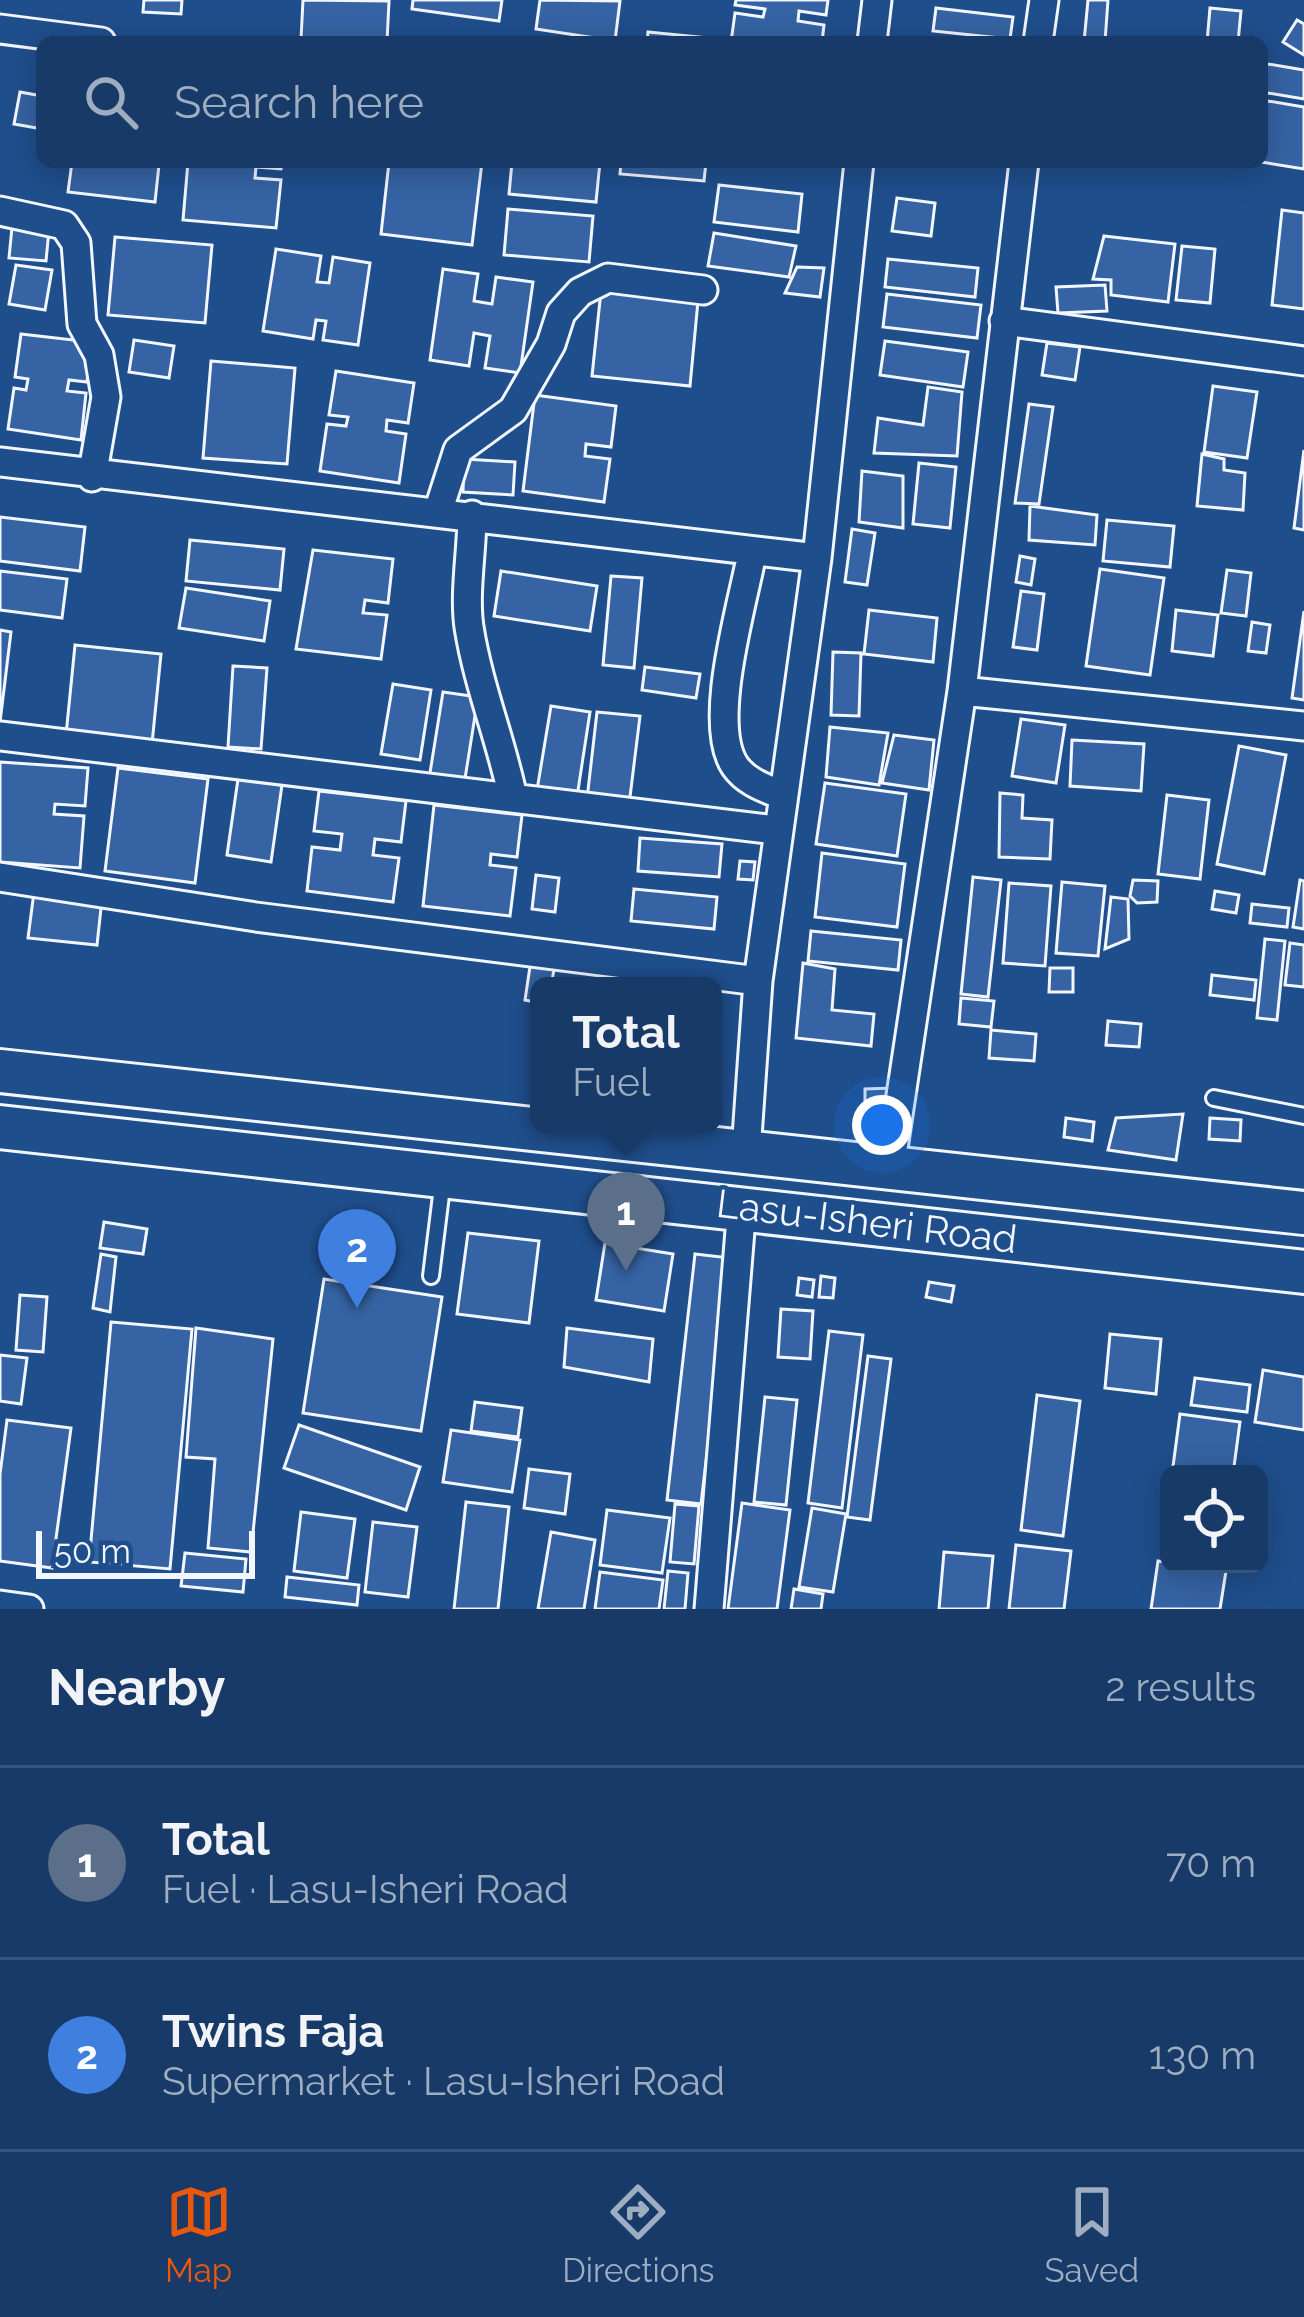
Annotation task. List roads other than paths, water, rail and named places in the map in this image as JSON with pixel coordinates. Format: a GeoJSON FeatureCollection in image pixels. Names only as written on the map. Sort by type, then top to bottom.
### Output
{"type":"FeatureCollection","features":[{"type":"Feature","properties":{"kind":"main road","name":"Lasu-Isheri Road"},"geometry":{"type":"LineString","coordinates":[[0,1071],[530,1127]]}},
{"type":"Feature","properties":{"kind":"main road"},"geometry":{"type":"LineString","coordinates":[[338,1163],[345,1106]]}},
{"type":"Feature","properties":{"kind":"main road","name":"Lasu-Isheri Road"},"geometry":{"type":"LineString","coordinates":[[0,1127],[1304,1272]]}},
{"type":"Feature","properties":{"kind":"main road","name":"Lasu-Isheri Road"},"geometry":{"type":"LineString","coordinates":[[586,1133],[1304,1213]]}},
{"type":"Feature","properties":{"kind":"street"},"geometry":{"type":"LineString","coordinates":[[873,36],[877,0]]}},
{"type":"Feature","properties":{"kind":"street"},"geometry":{"type":"LineString","coordinates":[[1040,36],[1044,0]]}},
{"type":"Feature","properties":{"kind":"street"},"geometry":{"type":"LineString","coordinates":[[0,28],[58,36]]}},
{"type":"Feature","properties":{"kind":"street"},"geometry":{"type":"LineString","coordinates":[[746,1151],[758,981],[817,558],[858,168]]}},
{"type":"Feature","properties":{"kind":"street"},"geometry":{"type":"LineString","coordinates":[[890,1168],[962,692],[1023,168]]}},
{"type":"Feature","properties":{"kind":"street"},"geometry":{"type":"LineString","coordinates":[[0,211],[64,225],[76,243],[82,323],[99,355],[106,397],[92,477]]}},
{"type":"Feature","properties":{"kind":"street"},"geometry":{"type":"LineString","coordinates":[[438,512],[458,450],[513,410],[550,344],[561,313],[580,292],[608,278],[703,290]]}},
{"type":"Feature","properties":{"kind":"street"},"geometry":{"type":"LineString","coordinates":[[1004,321],[1304,361]]}},
{"type":"Feature","properties":{"kind":"street"},"geometry":{"type":"LineString","coordinates":[[0,462],[92,477],[472,515],[817,558]]}},
{"type":"Feature","properties":{"kind":"street"},"geometry":{"type":"LineString","coordinates":[[472,515],[468,620],[477,674],[496,721],[513,798]]}},
{"type":"Feature","properties":{"kind":"street"},"geometry":{"type":"LineString","coordinates":[[752,553],[723,711],[726,742],[733,764],[750,782],[782,795]]}},
{"type":"Feature","properties":{"kind":"street"},"geometry":{"type":"LineString","coordinates":[[962,692],[1304,726]]}},
{"type":"Feature","properties":{"kind":"street"},"geometry":{"type":"LineString","coordinates":[[0,736],[776,830]]}},
{"type":"Feature","properties":{"kind":"street"},"geometry":{"type":"LineString","coordinates":[[0,877],[256,917],[758,981]]}},
{"type":"Feature","properties":{"kind":"street"},"geometry":{"type":"LineString","coordinates":[[709,1609],[742,1206]]}},
{"type":"Feature","properties":{"kind":"street"},"geometry":{"type":"LineString","coordinates":[[0,1605],[29,1609]]}},
{"type":"Feature","properties":{"kind":"lane"},"geometry":{"type":"LineString","coordinates":[[1214,1098],[1304,1116]]}},
{"type":"Feature","properties":{"kind":"lane"},"geometry":{"type":"LineString","coordinates":[[431,1276],[444,1174]]}},
{"type":"Feature","properties":{"kind":"place","name":"Total"},"geometry":{"type":"Point","coordinates":[626,1271]}},
{"type":"Feature","properties":{"kind":"place","name":"Twins Faja"},"geometry":{"type":"Point","coordinates":[357,1308]}}]}
